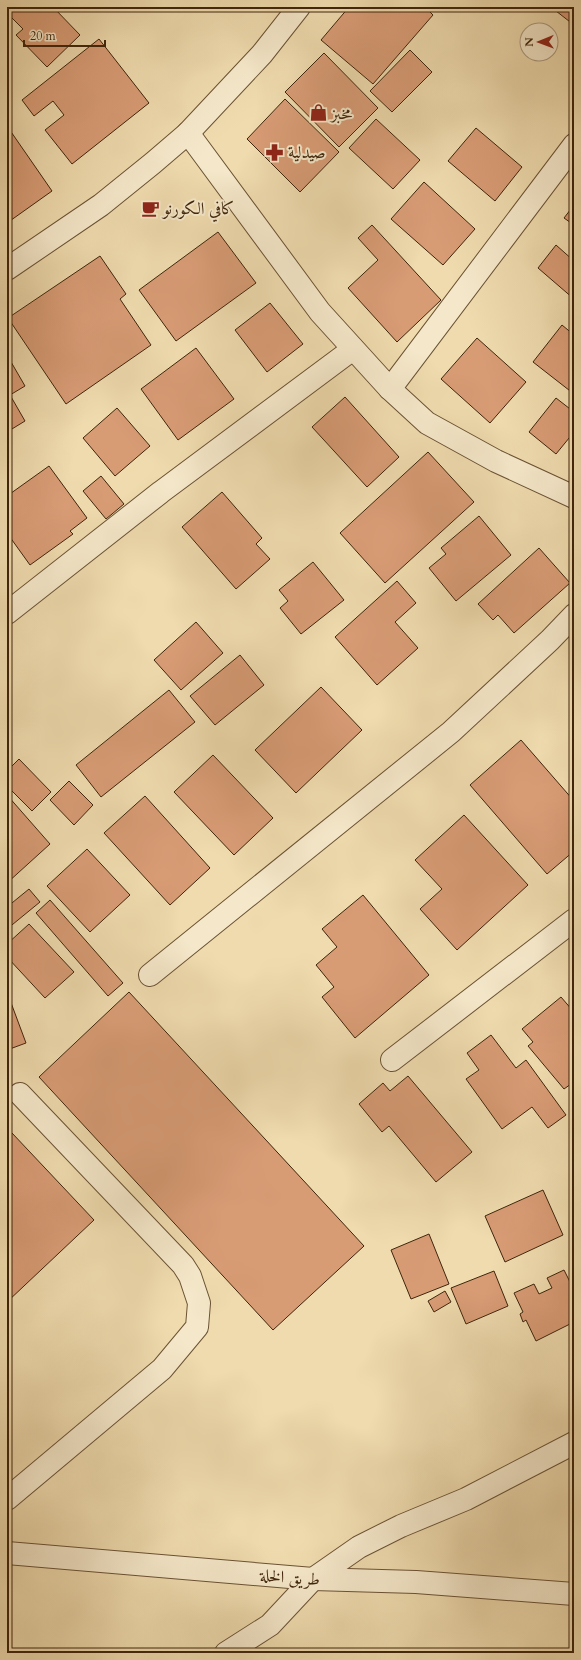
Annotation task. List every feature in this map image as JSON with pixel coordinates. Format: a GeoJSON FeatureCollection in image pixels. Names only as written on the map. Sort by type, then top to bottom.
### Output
{"type":"FeatureCollection","features":[{"type":"Feature","properties":{"kind":"street"},"geometry":{"type":"LineString","coordinates":[[7,269],[101,204],[188,133],[262,54],[299,7]]}},
{"type":"Feature","properties":{"kind":"street"},"geometry":{"type":"LineString","coordinates":[[188,133],[320,312],[390,389],[427,423],[496,461],[574,497]]}},
{"type":"Feature","properties":{"kind":"street"},"geometry":{"type":"LineString","coordinates":[[390,389],[572,152]]}},
{"type":"Feature","properties":{"kind":"street"},"geometry":{"type":"LineString","coordinates":[[7,613],[161,492],[353,349]]}},
{"type":"Feature","properties":{"kind":"street"},"geometry":{"type":"LineString","coordinates":[[150,975],[451,732],[550,640],[574,615]]}},
{"type":"Feature","properties":{"kind":"street"},"geometry":{"type":"LineString","coordinates":[[392,1060],[574,920]]}},
{"type":"Feature","properties":{"kind":"street"},"geometry":{"type":"LineString","coordinates":[[7,1499],[162,1369],[198,1327],[199,1303],[190,1276],[183,1265],[20,1094]]}},
{"type":"Feature","properties":{"kind":"street"},"geometry":{"type":"LineString","coordinates":[[226,1653],[270,1625],[313,1579],[359,1547],[401,1526],[466,1499],[574,1443]]}},
{"type":"Feature","properties":{"kind":"street","name":"طريق الخلة"},"geometry":{"type":"LineString","coordinates":[[7,1553],[313,1579],[416,1582],[574,1594]]}},
{"type":"Feature","properties":{"kind":"building"},"geometry":{"type":"Polygon","coordinates":[[[7,7],[53,7],[80,35],[47,67],[16,35],[23,29],[7,13],[7,7]]]}},
{"type":"Feature","properties":{"kind":"building"},"geometry":{"type":"Polygon","coordinates":[[[349,7],[425,7],[433,15],[373,84],[321,40],[349,7]]]}},
{"type":"Feature","properties":{"kind":"building"},"geometry":{"type":"Polygon","coordinates":[[[559,7],[574,7],[574,25],[556,11],[559,7]]]}},
{"type":"Feature","properties":{"kind":"building"},"geometry":{"type":"Polygon","coordinates":[[[99,39],[149,103],[72,164],[45,130],[64,115],[53,101],[34,116],[22,100],[99,39]]]}},
{"type":"Feature","properties":{"kind":"building"},"geometry":{"type":"Polygon","coordinates":[[[410,50],[432,72],[392,112],[370,91],[410,50]]]}},
{"type":"Feature","properties":{"kind":"building"},"geometry":{"type":"Polygon","coordinates":[[[324,53],[378,108],[339,147],[285,92],[324,53]]]}},
{"type":"Feature","properties":{"kind":"building"},"geometry":{"type":"Polygon","coordinates":[[[285,99],[339,152],[300,192],[247,139],[285,99]]]}},
{"type":"Feature","properties":{"kind":"building"},"geometry":{"type":"Polygon","coordinates":[[[376,119],[420,160],[393,189],[349,148],[376,119]]]}},
{"type":"Feature","properties":{"kind":"building"},"geometry":{"type":"Polygon","coordinates":[[[7,126],[52,191],[7,223],[7,126]]]}},
{"type":"Feature","properties":{"kind":"building"},"geometry":{"type":"Polygon","coordinates":[[[476,128],[522,167],[495,201],[448,161],[476,128]]]}},
{"type":"Feature","properties":{"kind":"building"},"geometry":{"type":"Polygon","coordinates":[[[424,182],[475,229],[443,265],[391,219],[424,182]]]}},
{"type":"Feature","properties":{"kind":"building"},"geometry":{"type":"Polygon","coordinates":[[[574,205],[574,225],[564,218],[574,205]]]}},
{"type":"Feature","properties":{"kind":"building"},"geometry":{"type":"Polygon","coordinates":[[[372,225],[441,300],[397,342],[348,288],[378,260],[358,238],[372,225]]]}},
{"type":"Feature","properties":{"kind":"building"},"geometry":{"type":"Polygon","coordinates":[[[218,232],[256,283],[176,341],[139,290],[218,232]]]}},
{"type":"Feature","properties":{"kind":"building"},"geometry":{"type":"Polygon","coordinates":[[[556,245],[574,261],[574,299],[538,268],[556,245]]]}},
{"type":"Feature","properties":{"kind":"building"},"geometry":{"type":"Polygon","coordinates":[[[100,256],[126,294],[120,299],[151,345],[66,404],[8,318],[100,256]]]}},
{"type":"Feature","properties":{"kind":"building"},"geometry":{"type":"Polygon","coordinates":[[[270,303],[303,344],[267,372],[235,330],[270,303]]]}},
{"type":"Feature","properties":{"kind":"building"},"geometry":{"type":"Polygon","coordinates":[[[562,325],[574,335],[574,394],[533,362],[562,325]]]}},
{"type":"Feature","properties":{"kind":"building"},"geometry":{"type":"Polygon","coordinates":[[[477,338],[526,382],[490,423],[441,379],[477,338]]]}},
{"type":"Feature","properties":{"kind":"building"},"geometry":{"type":"Polygon","coordinates":[[[196,348],[234,399],[178,440],[141,389],[196,348]]]}},
{"type":"Feature","properties":{"kind":"building"},"geometry":{"type":"Polygon","coordinates":[[[7,355],[25,386],[10,395],[25,421],[7,432],[7,355]]]}},
{"type":"Feature","properties":{"kind":"building"},"geometry":{"type":"Polygon","coordinates":[[[345,397],[399,457],[367,487],[312,427],[345,397]]]}},
{"type":"Feature","properties":{"kind":"building"},"geometry":{"type":"Polygon","coordinates":[[[556,398],[574,412],[574,432],[556,454],[529,432],[556,398]]]}},
{"type":"Feature","properties":{"kind":"building"},"geometry":{"type":"Polygon","coordinates":[[[117,408],[150,446],[115,476],[83,438],[117,408]]]}},
{"type":"Feature","properties":{"kind":"building"},"geometry":{"type":"Polygon","coordinates":[[[428,452],[474,502],[385,583],[340,533],[428,452]]]}},
{"type":"Feature","properties":{"kind":"building"},"geometry":{"type":"Polygon","coordinates":[[[49,466],[87,518],[70,531],[73,534],[30,565],[7,533],[7,496],[49,466]]]}},
{"type":"Feature","properties":{"kind":"building"},"geometry":{"type":"Polygon","coordinates":[[[101,476],[124,504],[106,519],[83,491],[101,476]]]}},
{"type":"Feature","properties":{"kind":"building"},"geometry":{"type":"Polygon","coordinates":[[[222,492],[262,538],[256,544],[270,559],[236,589],[182,527],[222,492]]]}},
{"type":"Feature","properties":{"kind":"building"},"geometry":{"type":"Polygon","coordinates":[[[479,516],[511,555],[456,601],[429,568],[446,554],[441,548],[479,516]]]}},
{"type":"Feature","properties":{"kind":"building"},"geometry":{"type":"Polygon","coordinates":[[[539,548],[570,583],[514,633],[498,615],[493,620],[478,604],[539,548]]]}},
{"type":"Feature","properties":{"kind":"building"},"geometry":{"type":"Polygon","coordinates":[[[313,562],[344,600],[301,634],[280,608],[288,601],[279,590],[313,562]]]}},
{"type":"Feature","properties":{"kind":"building"},"geometry":{"type":"Polygon","coordinates":[[[397,581],[416,603],[395,622],[418,648],[377,685],[335,637],[397,581]]]}},
{"type":"Feature","properties":{"kind":"building"},"geometry":{"type":"Polygon","coordinates":[[[196,622],[223,653],[181,690],[154,660],[196,622]]]}},
{"type":"Feature","properties":{"kind":"building"},"geometry":{"type":"Polygon","coordinates":[[[240,655],[264,685],[215,725],[190,696],[240,655]]]}},
{"type":"Feature","properties":{"kind":"building"},"geometry":{"type":"Polygon","coordinates":[[[321,687],[362,730],[296,793],[255,750],[321,687]]]}},
{"type":"Feature","properties":{"kind":"building"},"geometry":{"type":"Polygon","coordinates":[[[169,690],[195,722],[101,797],[76,765],[169,690]]]}},
{"type":"Feature","properties":{"kind":"building"},"geometry":{"type":"Polygon","coordinates":[[[521,740],[574,801],[574,851],[547,874],[470,785],[521,740]]]}},
{"type":"Feature","properties":{"kind":"building"},"geometry":{"type":"Polygon","coordinates":[[[213,755],[273,818],[234,855],[174,792],[213,755]]]}},
{"type":"Feature","properties":{"kind":"building"},"geometry":{"type":"Polygon","coordinates":[[[19,759],[51,792],[32,811],[7,786],[7,771],[19,759]]]}},
{"type":"Feature","properties":{"kind":"building"},"geometry":{"type":"Polygon","coordinates":[[[69,781],[93,805],[74,825],[50,800],[69,781]]]}},
{"type":"Feature","properties":{"kind":"building"},"geometry":{"type":"Polygon","coordinates":[[[7,795],[50,844],[7,883],[7,795]]]}},
{"type":"Feature","properties":{"kind":"building"},"geometry":{"type":"Polygon","coordinates":[[[145,796],[210,868],[170,905],[104,833],[145,796]]]}},
{"type":"Feature","properties":{"kind":"building"},"geometry":{"type":"Polygon","coordinates":[[[464,815],[528,885],[457,950],[420,909],[442,889],[415,860],[464,815]]]}},
{"type":"Feature","properties":{"kind":"building"},"geometry":{"type":"Polygon","coordinates":[[[87,849],[130,895],[90,932],[47,886],[87,849]]]}},
{"type":"Feature","properties":{"kind":"building"},"geometry":{"type":"Polygon","coordinates":[[[29,889],[40,902],[7,929],[7,907],[29,889]]]}},
{"type":"Feature","properties":{"kind":"building"},"geometry":{"type":"Polygon","coordinates":[[[363,895],[429,975],[355,1038],[322,997],[334,987],[316,965],[337,947],[322,929],[363,895]]]}},
{"type":"Feature","properties":{"kind":"building"},"geometry":{"type":"Polygon","coordinates":[[[50,900],[123,983],[108,996],[36,913],[50,900]]]}},
{"type":"Feature","properties":{"kind":"building"},"geometry":{"type":"Polygon","coordinates":[[[29,924],[74,972],[45,998],[7,957],[7,944],[29,924]]]}},
{"type":"Feature","properties":{"kind":"building"},"geometry":{"type":"Polygon","coordinates":[[[7,992],[26,1043],[7,1050],[7,992]]]}},
{"type":"Feature","properties":{"kind":"building"},"geometry":{"type":"Polygon","coordinates":[[[129,992],[364,1246],[273,1330],[39,1077],[129,992]]]}},
{"type":"Feature","properties":{"kind":"building"},"geometry":{"type":"Polygon","coordinates":[[[561,997],[573,1011],[569,1015],[574,1020],[574,1088],[571,1084],[564,1089],[528,1046],[533,1042],[522,1029],[561,997]]]}},
{"type":"Feature","properties":{"kind":"building"},"geometry":{"type":"Polygon","coordinates":[[[491,1035],[516,1068],[526,1060],[566,1115],[548,1128],[532,1107],[502,1129],[466,1079],[479,1070],[467,1053],[491,1035]]]}},
{"type":"Feature","properties":{"kind":"building"},"geometry":{"type":"Polygon","coordinates":[[[408,1076],[472,1152],[436,1182],[389,1126],[382,1132],[359,1104],[383,1083],[390,1091],[408,1076]]]}},
{"type":"Feature","properties":{"kind":"building"},"geometry":{"type":"Polygon","coordinates":[[[12,1133],[94,1220],[7,1302],[7,1137],[12,1133]]]}},
{"type":"Feature","properties":{"kind":"building"},"geometry":{"type":"Polygon","coordinates":[[[543,1190],[563,1235],[505,1262],[485,1216],[543,1190]]]}},
{"type":"Feature","properties":{"kind":"building"},"geometry":{"type":"Polygon","coordinates":[[[429,1234],[449,1284],[411,1299],[391,1250],[429,1234]]]}},
{"type":"Feature","properties":{"kind":"building"},"geometry":{"type":"Polygon","coordinates":[[[564,1270],[574,1290],[574,1322],[536,1341],[526,1320],[523,1322],[520,1314],[523,1312],[514,1293],[534,1284],[539,1294],[552,1288],[547,1278],[564,1270]]]}},
{"type":"Feature","properties":{"kind":"building"},"geometry":{"type":"Polygon","coordinates":[[[494,1271],[508,1306],[466,1324],[451,1288],[494,1271]]]}},
{"type":"Feature","properties":{"kind":"building"},"geometry":{"type":"Polygon","coordinates":[[[445,1291],[451,1302],[434,1312],[428,1301],[445,1291]]]}},
{"type":"Feature","properties":{"kind":"place","name":"مخبز"},"geometry":{"type":"Point","coordinates":[318,113]}},
{"type":"Feature","properties":{"kind":"place","name":"صيدلية"},"geometry":{"type":"Point","coordinates":[275,152]}},
{"type":"Feature","properties":{"kind":"place","name":"كافي الكورنو"},"geometry":{"type":"Point","coordinates":[150,208]}}]}
